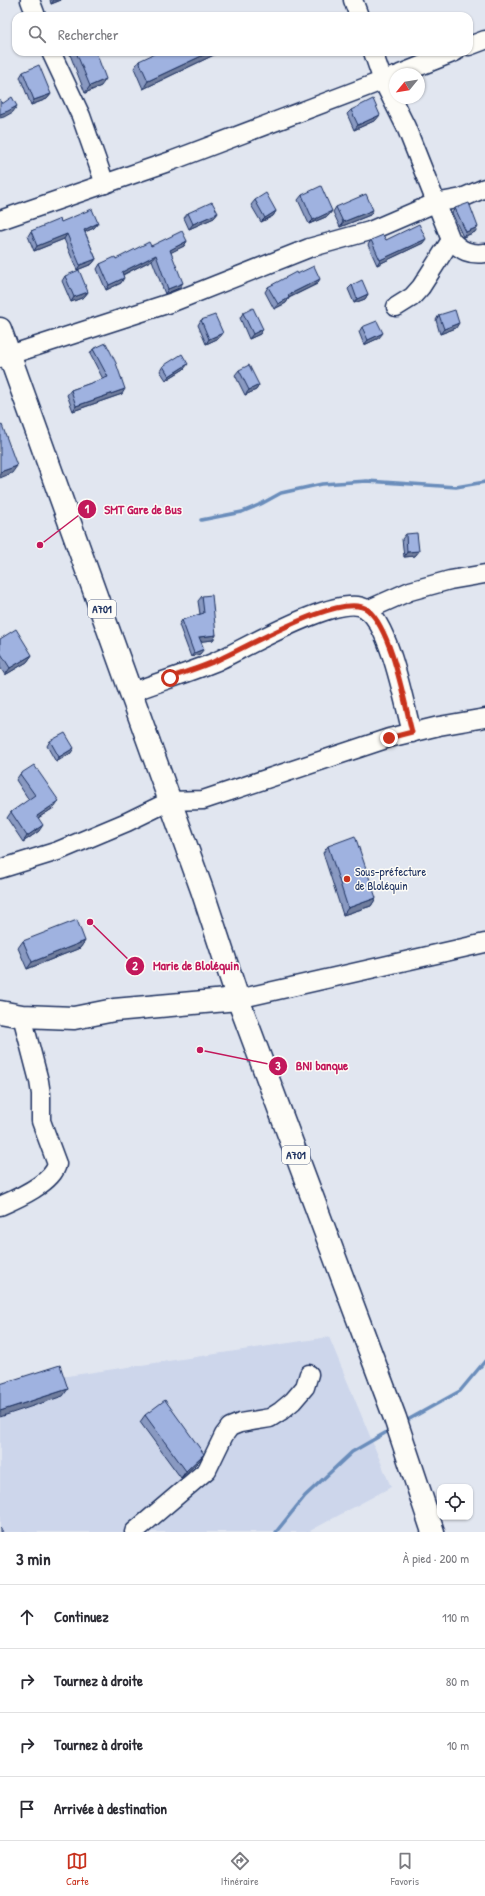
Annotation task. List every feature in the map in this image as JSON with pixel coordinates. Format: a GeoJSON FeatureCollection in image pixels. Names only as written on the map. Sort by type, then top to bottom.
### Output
{"type":"FeatureCollection","features":[{"type":"Feature","properties":{"kind":"main road","name":"A701"},"geometry":{"type":"LineString","coordinates":[[0,329],[4,356],[132,692],[202,890],[238,999],[395,1418],[412,1468],[427,1527]]}},
{"type":"Feature","properties":{"kind":"main road"},"geometry":{"type":"LineString","coordinates":[[0,1012],[22,1016],[74,1018],[114,1010],[238,999]]}},
{"type":"Feature","properties":{"kind":"street"},"geometry":{"type":"LineString","coordinates":[[30,0],[34,12]]}},
{"type":"Feature","properties":{"kind":"street"},"geometry":{"type":"LineString","coordinates":[[473,44],[485,40]]}},
{"type":"Feature","properties":{"kind":"street"},"geometry":{"type":"LineString","coordinates":[[53,56],[81,116],[105,184]]}},
{"type":"Feature","properties":{"kind":"street"},"geometry":{"type":"LineString","coordinates":[[0,220],[105,184],[389,78],[375,56]]}},
{"type":"Feature","properties":{"kind":"street"},"geometry":{"type":"LineString","coordinates":[[415,68],[444,56]]}},
{"type":"Feature","properties":{"kind":"street"},"geometry":{"type":"LineString","coordinates":[[398,104],[435,203],[451,240],[461,250],[476,255],[485,253]]}},
{"type":"Feature","properties":{"kind":"street"},"geometry":{"type":"LineString","coordinates":[[4,356],[173,302],[309,248],[370,231],[435,203],[462,198],[485,188]]}},
{"type":"Feature","properties":{"kind":"street"},"geometry":{"type":"LineString","coordinates":[[396,307],[412,297],[421,287],[451,240]]}},
{"type":"Feature","properties":{"kind":"street"},"geometry":{"type":"LineString","coordinates":[[367,610],[410,591],[450,580],[485,574]]}},
{"type":"Feature","properties":{"kind":"street"},"geometry":{"type":"LineString","coordinates":[[132,692],[214,662],[289,624],[319,612],[353,605],[367,610],[383,634],[391,654],[412,732]]}},
{"type":"Feature","properties":{"kind":"street"},"geometry":{"type":"LineString","coordinates":[[0,869],[58,850],[127,822],[170,801],[203,800],[389,738],[485,718]]}},
{"type":"Feature","properties":{"kind":"street"},"geometry":{"type":"LineString","coordinates":[[238,999],[485,943]]}},
{"type":"Feature","properties":{"kind":"street"},"geometry":{"type":"LineString","coordinates":[[0,1206],[30,1191],[48,1179],[55,1170],[56,1164],[41,1121],[41,1094],[39,1081],[22,1016]]}},
{"type":"Feature","properties":{"kind":"street"},"geometry":{"type":"LineString","coordinates":[[134,1532],[206,1470],[224,1435],[230,1428],[240,1423],[270,1418],[281,1411],[293,1401],[305,1387],[309,1374]]}},
{"type":"Feature","properties":{"kind":"shaded area"},"geometry":{"type":"Polygon","coordinates":[[[329,1337],[391,1487],[308,1532],[0,1532],[0,1386],[329,1337]]]}},
{"type":"Feature","properties":{"kind":"building"},"geometry":{"type":"Polygon","coordinates":[[[78,56],[97,56],[106,79],[90,86],[78,56]]]}},
{"type":"Feature","properties":{"kind":"building"},"geometry":{"type":"Polygon","coordinates":[[[150,56],[201,56],[148,81],[139,61],[150,56]]]}},
{"type":"Feature","properties":{"kind":"building"},"geometry":{"type":"Polygon","coordinates":[[[39,65],[51,94],[34,100],[23,72],[39,65]]]}},
{"type":"Feature","properties":{"kind":"building"},"geometry":{"type":"Polygon","coordinates":[[[12,97],[17,106],[0,114],[0,99],[2,104],[12,97]]]}},
{"type":"Feature","properties":{"kind":"building"},"geometry":{"type":"Polygon","coordinates":[[[373,99],[380,115],[358,125],[351,110],[373,99]]]}},
{"type":"Feature","properties":{"kind":"building"},"geometry":{"type":"Polygon","coordinates":[[[321,186],[332,211],[313,220],[302,195],[321,186]]]}},
{"type":"Feature","properties":{"kind":"building"},"geometry":{"type":"Polygon","coordinates":[[[266,193],[276,211],[265,218],[255,200],[266,193]]]}},
{"type":"Feature","properties":{"kind":"building"},"geometry":{"type":"Polygon","coordinates":[[[366,194],[373,210],[343,222],[336,207],[366,194]]]}},
{"type":"Feature","properties":{"kind":"building"},"geometry":{"type":"Polygon","coordinates":[[[212,202],[218,213],[193,224],[188,213],[212,202]]]}},
{"type":"Feature","properties":{"kind":"building"},"geometry":{"type":"Polygon","coordinates":[[[469,203],[478,227],[466,232],[455,208],[469,203]]]}},
{"type":"Feature","properties":{"kind":"building"},"geometry":{"type":"Polygon","coordinates":[[[92,209],[98,223],[84,230],[96,259],[80,265],[67,234],[37,246],[31,231],[60,219],[61,222],[92,209]]]}},
{"type":"Feature","properties":{"kind":"building"},"geometry":{"type":"Polygon","coordinates":[[[419,224],[426,239],[380,260],[371,240],[383,235],[386,240],[419,224]]]}},
{"type":"Feature","properties":{"kind":"building"},"geometry":{"type":"Polygon","coordinates":[[[182,231],[187,241],[170,250],[183,283],[168,289],[156,255],[122,272],[124,278],[109,285],[100,264],[115,257],[116,259],[149,242],[151,246],[182,231]]]}},
{"type":"Feature","properties":{"kind":"building"},"geometry":{"type":"Polygon","coordinates":[[[314,266],[320,279],[288,295],[289,298],[278,304],[268,287],[296,272],[297,274],[314,266]]]}},
{"type":"Feature","properties":{"kind":"building"},"geometry":{"type":"Polygon","coordinates":[[[79,270],[88,292],[74,297],[65,276],[79,270]]]}},
{"type":"Feature","properties":{"kind":"building"},"geometry":{"type":"Polygon","coordinates":[[[362,280],[368,294],[357,299],[352,285],[362,280]]]}},
{"type":"Feature","properties":{"kind":"building"},"geometry":{"type":"Polygon","coordinates":[[[253,308],[263,329],[253,334],[243,313],[253,308]]]}},
{"type":"Feature","properties":{"kind":"building"},"geometry":{"type":"Polygon","coordinates":[[[455,310],[459,323],[444,329],[439,315],[455,310]]]}},
{"type":"Feature","properties":{"kind":"building"},"geometry":{"type":"Polygon","coordinates":[[[215,315],[223,333],[209,339],[201,320],[215,315]]]}},
{"type":"Feature","properties":{"kind":"building"},"geometry":{"type":"Polygon","coordinates":[[[377,321],[383,333],[368,340],[362,327],[377,321]]]}},
{"type":"Feature","properties":{"kind":"building"},"geometry":{"type":"Polygon","coordinates":[[[106,343],[116,363],[125,389],[76,406],[71,390],[108,377],[93,349],[106,343]]]}},
{"type":"Feature","properties":{"kind":"building"},"geometry":{"type":"Polygon","coordinates":[[[182,354],[188,364],[169,376],[163,366],[182,354]]]}},
{"type":"Feature","properties":{"kind":"building"},"geometry":{"type":"Polygon","coordinates":[[[249,365],[259,385],[249,390],[239,370],[249,365]]]}},
{"type":"Feature","properties":{"kind":"building"},"geometry":{"type":"Polygon","coordinates":[[[2,425],[17,466],[0,472],[0,426],[2,425]]]}},
{"type":"Feature","properties":{"kind":"building"},"geometry":{"type":"Polygon","coordinates":[[[417,533],[419,551],[407,552],[406,534],[417,533]]]}},
{"type":"Feature","properties":{"kind":"building"},"geometry":{"type":"Polygon","coordinates":[[[212,595],[216,635],[199,637],[204,649],[194,653],[182,620],[204,613],[202,596],[212,595]]]}},
{"type":"Feature","properties":{"kind":"building"},"geometry":{"type":"Polygon","coordinates":[[[16,629],[32,655],[10,668],[0,652],[0,639],[16,629]]]}},
{"type":"Feature","properties":{"kind":"building"},"geometry":{"type":"Polygon","coordinates":[[[65,733],[74,748],[59,757],[50,741],[65,733]]]}},
{"type":"Feature","properties":{"kind":"building"},"geometry":{"type":"Polygon","coordinates":[[[34,765],[59,801],[37,816],[43,825],[27,836],[11,812],[35,795],[20,774],[34,765]]]}},
{"type":"Feature","properties":{"kind":"building","name":"Sous-préfecture de Bloléquin"},"geometry":{"type":"Polygon","coordinates":[[[355,836],[376,898],[348,908],[328,846],[355,836]]]}},
{"type":"Feature","properties":{"kind":"building"},"geometry":{"type":"Polygon","coordinates":[[[77,920],[85,941],[32,962],[23,941],[77,920]]]}},
{"type":"Feature","properties":{"kind":"building"},"geometry":{"type":"Polygon","coordinates":[[[60,1365],[68,1389],[0,1411],[0,1384],[60,1365]]]}},
{"type":"Feature","properties":{"kind":"building"},"geometry":{"type":"Polygon","coordinates":[[[165,1400],[204,1454],[186,1471],[145,1415],[165,1400]]]}},
{"type":"Feature","properties":{"kind":"waterway"},"geometry":{"type":"LineString","coordinates":[[201,520],[242,512],[281,493],[322,484],[367,481],[456,487],[485,482]]}},
{"type":"Feature","properties":{"kind":"waterway"},"geometry":{"type":"LineString","coordinates":[[404,1422],[460,1391],[485,1361]]}},
{"type":"Feature","properties":{"kind":"waterway"},"geometry":{"type":"LineString","coordinates":[[276,1532],[305,1496],[352,1452],[392,1429]]}},
{"type":"Feature","properties":{"kind":"place","name":"SMT Gare de Bus"},"geometry":{"type":"Point","coordinates":[40,545]}},
{"type":"Feature","properties":{"kind":"place","name":"Sous-préfecture de Bloléquin"},"geometry":{"type":"Point","coordinates":[347,879]}},
{"type":"Feature","properties":{"kind":"place","name":"Marie de Bloléquin"},"geometry":{"type":"Point","coordinates":[90,922]}},
{"type":"Feature","properties":{"kind":"place","name":"BNI banque"},"geometry":{"type":"Point","coordinates":[200,1050]}},
{"type":"Feature","properties":{"kind":"route"},"geometry":{"type":"LineString","coordinates":[[170,678],[214,662],[289,624],[319,612],[353,605],[364,607],[371,613],[383,634],[391,654],[412,732],[389,738]]}}]}
